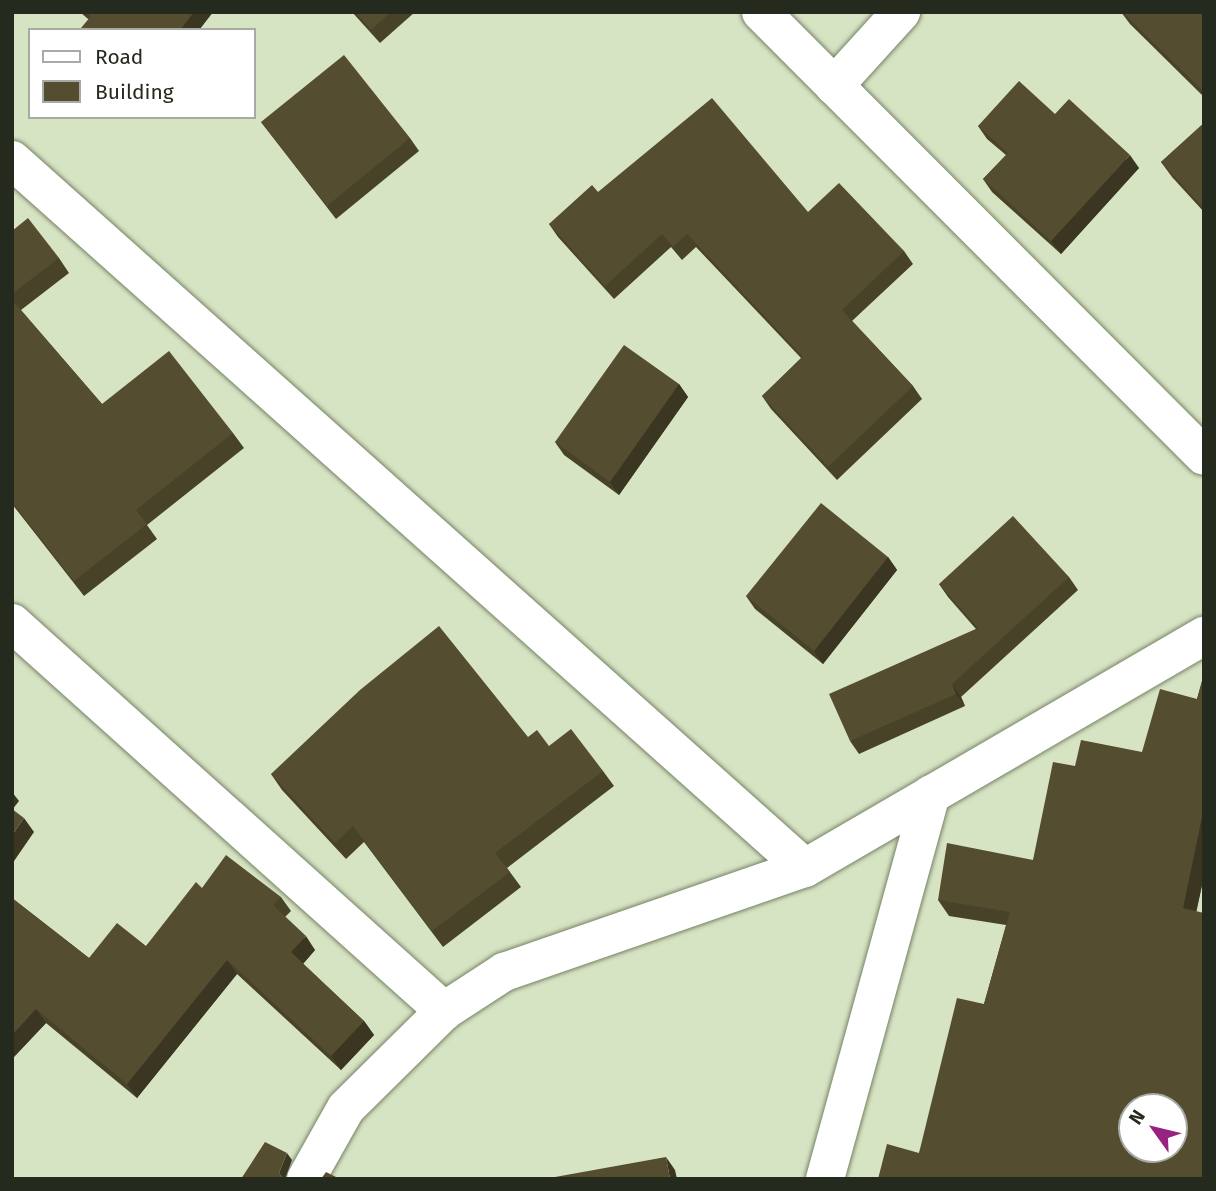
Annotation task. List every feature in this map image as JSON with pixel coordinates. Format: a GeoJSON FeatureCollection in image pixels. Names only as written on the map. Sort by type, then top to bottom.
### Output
{"type":"FeatureCollection","features":[{"type":"Feature","properties":{"kind":"street"},"geometry":{"type":"LineString","coordinates":[[761,12],[1204,456]]}},
{"type":"Feature","properties":{"kind":"street"},"geometry":{"type":"LineString","coordinates":[[834,86],[901,12]]}},
{"type":"Feature","properties":{"kind":"street"},"geometry":{"type":"LineString","coordinates":[[12,160],[805,869]]}},
{"type":"Feature","properties":{"kind":"street"},"geometry":{"type":"LineString","coordinates":[[12,623],[444,1011]]}},
{"type":"Feature","properties":{"kind":"street"},"geometry":{"type":"LineString","coordinates":[[306,1179],[346,1108],[444,1011],[504,972],[805,869],[1204,636]]}},
{"type":"Feature","properties":{"kind":"street"},"geometry":{"type":"LineString","coordinates":[[825,1179],[931,794]]}},
{"type":"Feature","properties":{"kind":"building"},"geometry":{"type":"Polygon","coordinates":[[[86,12],[194,12],[182,28],[81,28],[91,16],[86,12]]]}},
{"type":"Feature","properties":{"kind":"building"},"geometry":{"type":"Polygon","coordinates":[[[355,12],[391,12],[371,30],[355,12]]]}},
{"type":"Feature","properties":{"kind":"building"},"geometry":{"type":"Polygon","coordinates":[[[1122,12],[1204,12],[1204,92],[1122,12]]]}},
{"type":"Feature","properties":{"kind":"building"},"geometry":{"type":"Polygon","coordinates":[[[344,55],[410,138],[327,206],[261,122],[344,55]]]}},
{"type":"Feature","properties":{"kind":"building"},"geometry":{"type":"Polygon","coordinates":[[[1019,81],[1055,114],[1069,99],[1130,155],[1051,241],[983,179],[1008,153],[978,126],[1019,81]]]}},
{"type":"Feature","properties":{"kind":"building"},"geometry":{"type":"Polygon","coordinates":[[[712,98],[808,212],[839,183],[904,251],[842,310],[913,386],[828,467],[762,396],[803,357],[687,234],[673,247],[662,234],[605,286],[549,224],[592,185],[598,192],[712,98]]]}},
{"type":"Feature","properties":{"kind":"building"},"geometry":{"type":"Polygon","coordinates":[[[1204,123],[1204,209],[1161,162],[1204,123]]]}},
{"type":"Feature","properties":{"kind":"building"},"geometry":{"type":"Polygon","coordinates":[[[28,218],[59,258],[12,294],[12,231],[28,218]]]}},
{"type":"Feature","properties":{"kind":"building"},"geometry":{"type":"Polygon","coordinates":[[[12,300],[102,404],[169,351],[233,433],[136,510],[147,524],[74,581],[12,502],[12,300]]]}},
{"type":"Feature","properties":{"kind":"building"},"geometry":{"type":"Polygon","coordinates":[[[624,345],[679,384],[610,482],[555,442],[624,345]]]}},
{"type":"Feature","properties":{"kind":"building"},"geometry":{"type":"Polygon","coordinates":[[[821,503],[888,557],[814,651],[746,596],[821,503]]]}},
{"type":"Feature","properties":{"kind":"building"},"geometry":{"type":"Polygon","coordinates":[[[1013,516],[1069,577],[952,684],[956,694],[850,741],[829,694],[978,628],[939,584],[1013,516]]]}},
{"type":"Feature","properties":{"kind":"building"},"geometry":{"type":"Polygon","coordinates":[[[439,626],[528,737],[537,730],[549,746],[571,729],[603,771],[495,853],[510,872],[432,931],[353,826],[335,843],[271,774],[360,690],[439,626]]]}},
{"type":"Feature","properties":{"kind":"building"},"geometry":{"type":"Polygon","coordinates":[[[1204,674],[1204,807],[1183,908],[1204,913],[1204,1179],[878,1179],[887,1144],[919,1153],[957,998],[984,1004],[1010,912],[938,900],[947,843],[1033,860],[1053,762],[1075,766],[1081,740],[1142,752],[1160,689],[1197,699],[1204,674]]]}},
{"type":"Feature","properties":{"kind":"building"},"geometry":{"type":"Polygon","coordinates":[[[12,809],[24,818],[12,835],[12,809]]]}},
{"type":"Feature","properties":{"kind":"building"},"geometry":{"type":"Polygon","coordinates":[[[226,855],[281,897],[273,905],[306,936],[291,952],[364,1021],[331,1056],[227,960],[127,1084],[36,1009],[12,1035],[12,898],[89,958],[117,923],[146,946],[196,882],[202,888],[226,855]]]}},
{"type":"Feature","properties":{"kind":"building"},"geometry":{"type":"Polygon","coordinates":[[[265,1142],[287,1153],[279,1173],[283,1179],[241,1179],[265,1142]]]}},
{"type":"Feature","properties":{"kind":"building"},"geometry":{"type":"Polygon","coordinates":[[[666,1157],[670,1179],[555,1179],[555,1177],[666,1157]]]}},
{"type":"Feature","properties":{"kind":"building"},"geometry":{"type":"Polygon","coordinates":[[[326,1172],[340,1179],[321,1179],[326,1172]]]}}]}
